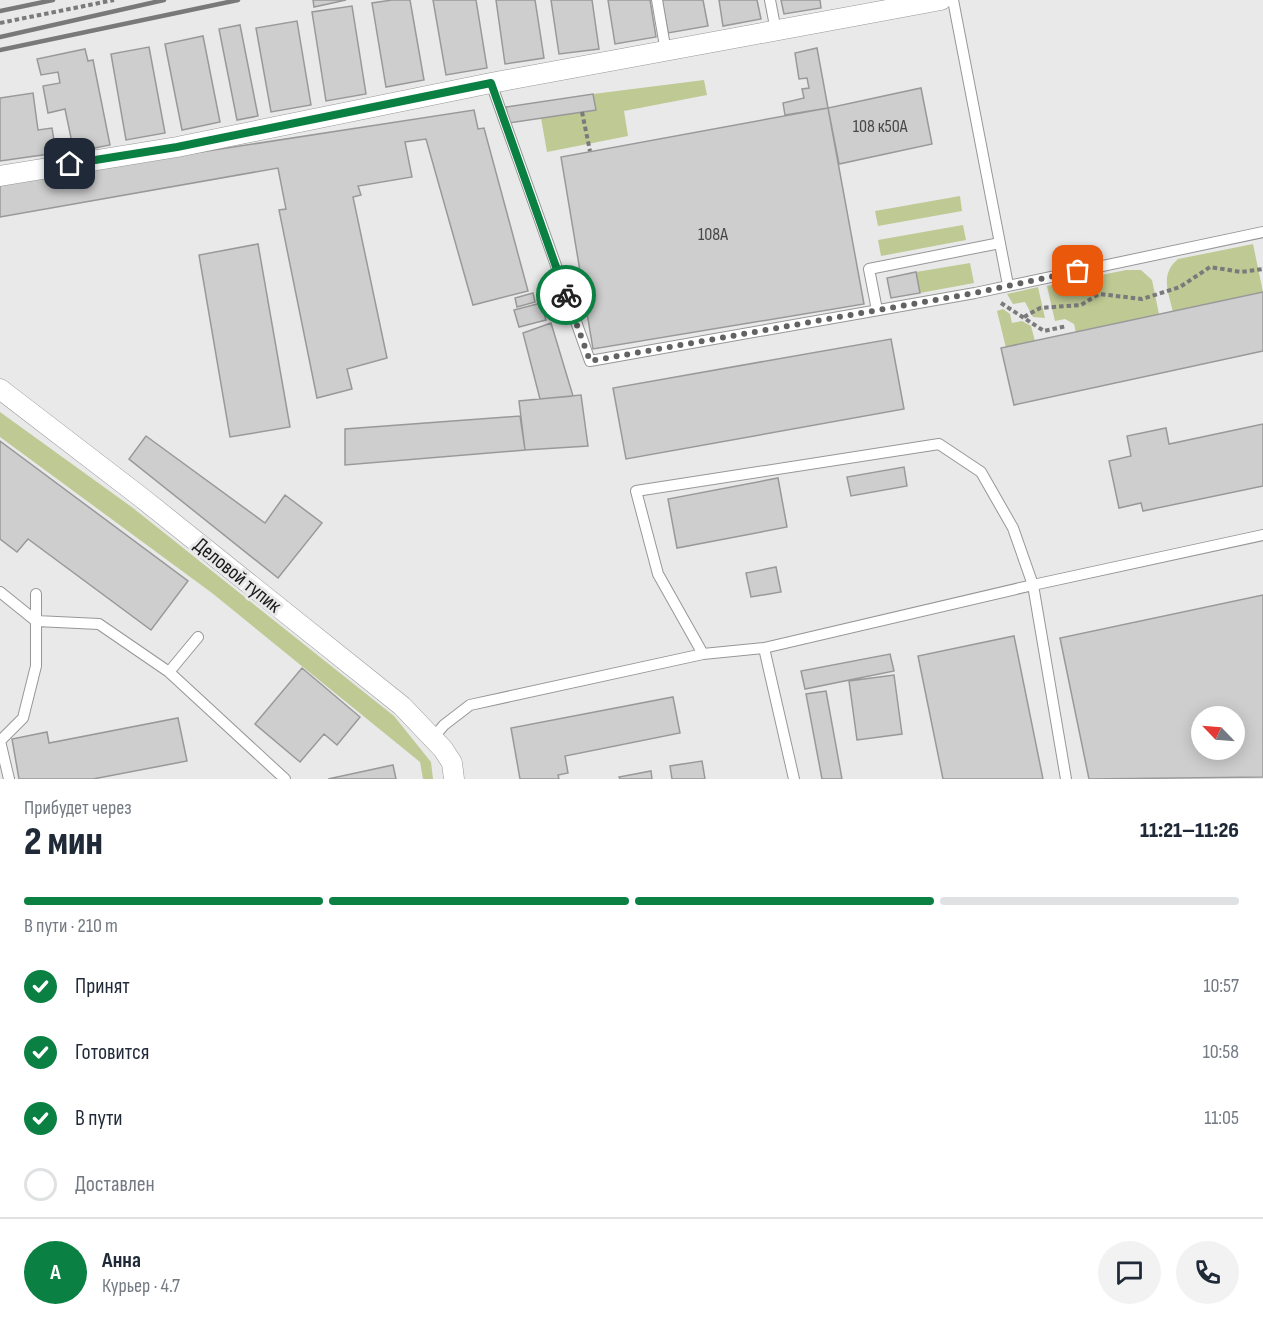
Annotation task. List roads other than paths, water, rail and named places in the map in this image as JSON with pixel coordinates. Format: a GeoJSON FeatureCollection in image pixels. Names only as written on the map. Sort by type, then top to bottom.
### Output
{"type":"FeatureCollection","features":[{"type":"Feature","properties":{"kind":"street"},"geometry":{"type":"LineString","coordinates":[[0,176],[177,147],[491,83],[941,0]]}},
{"type":"Feature","properties":{"kind":"street","name":"Деловой тупик"},"geometry":{"type":"LineString","coordinates":[[0,389],[142,498],[402,706],[452,763],[454,779]]}},
{"type":"Feature","properties":{"kind":"lane"},"geometry":{"type":"LineString","coordinates":[[657,0],[666,52]]}},
{"type":"Feature","properties":{"kind":"lane"},"geometry":{"type":"LineString","coordinates":[[770,0],[776,32]]}},
{"type":"Feature","properties":{"kind":"lane"},"geometry":{"type":"LineString","coordinates":[[953,0],[1008,285]]}},
{"type":"Feature","properties":{"kind":"lane"},"geometry":{"type":"LineString","coordinates":[[491,83],[590,361],[995,288],[1263,232]]}},
{"type":"Feature","properties":{"kind":"lane"},"geometry":{"type":"LineString","coordinates":[[877,310],[869,269],[1000,243]]}},
{"type":"Feature","properties":{"kind":"lane"},"geometry":{"type":"LineString","coordinates":[[703,654],[658,574],[636,491],[939,444],[981,472],[1013,528],[1033,585],[1066,779]]}},
{"type":"Feature","properties":{"kind":"lane"},"geometry":{"type":"LineString","coordinates":[[432,739],[444,725],[470,705],[703,654],[764,648],[1033,585],[1263,535]]}},
{"type":"Feature","properties":{"kind":"lane"},"geometry":{"type":"LineString","coordinates":[[0,592],[36,621],[99,624],[169,672],[285,779]]}},
{"type":"Feature","properties":{"kind":"lane"},"geometry":{"type":"LineString","coordinates":[[9,779],[0,741],[23,718],[36,666],[36,594]]}},
{"type":"Feature","properties":{"kind":"lane"},"geometry":{"type":"LineString","coordinates":[[169,672],[198,637]]}},
{"type":"Feature","properties":{"kind":"lane"},"geometry":{"type":"LineString","coordinates":[[764,648],[794,779]]}},
{"type":"Feature","properties":{"kind":"railway"},"geometry":{"type":"LineString","coordinates":[[0,11],[53,0]]}},
{"type":"Feature","properties":{"kind":"railway"},"geometry":{"type":"LineString","coordinates":[[0,37],[164,0]]}},
{"type":"Feature","properties":{"kind":"railway"},"geometry":{"type":"LineString","coordinates":[[0,50],[238,0]]}}]}
